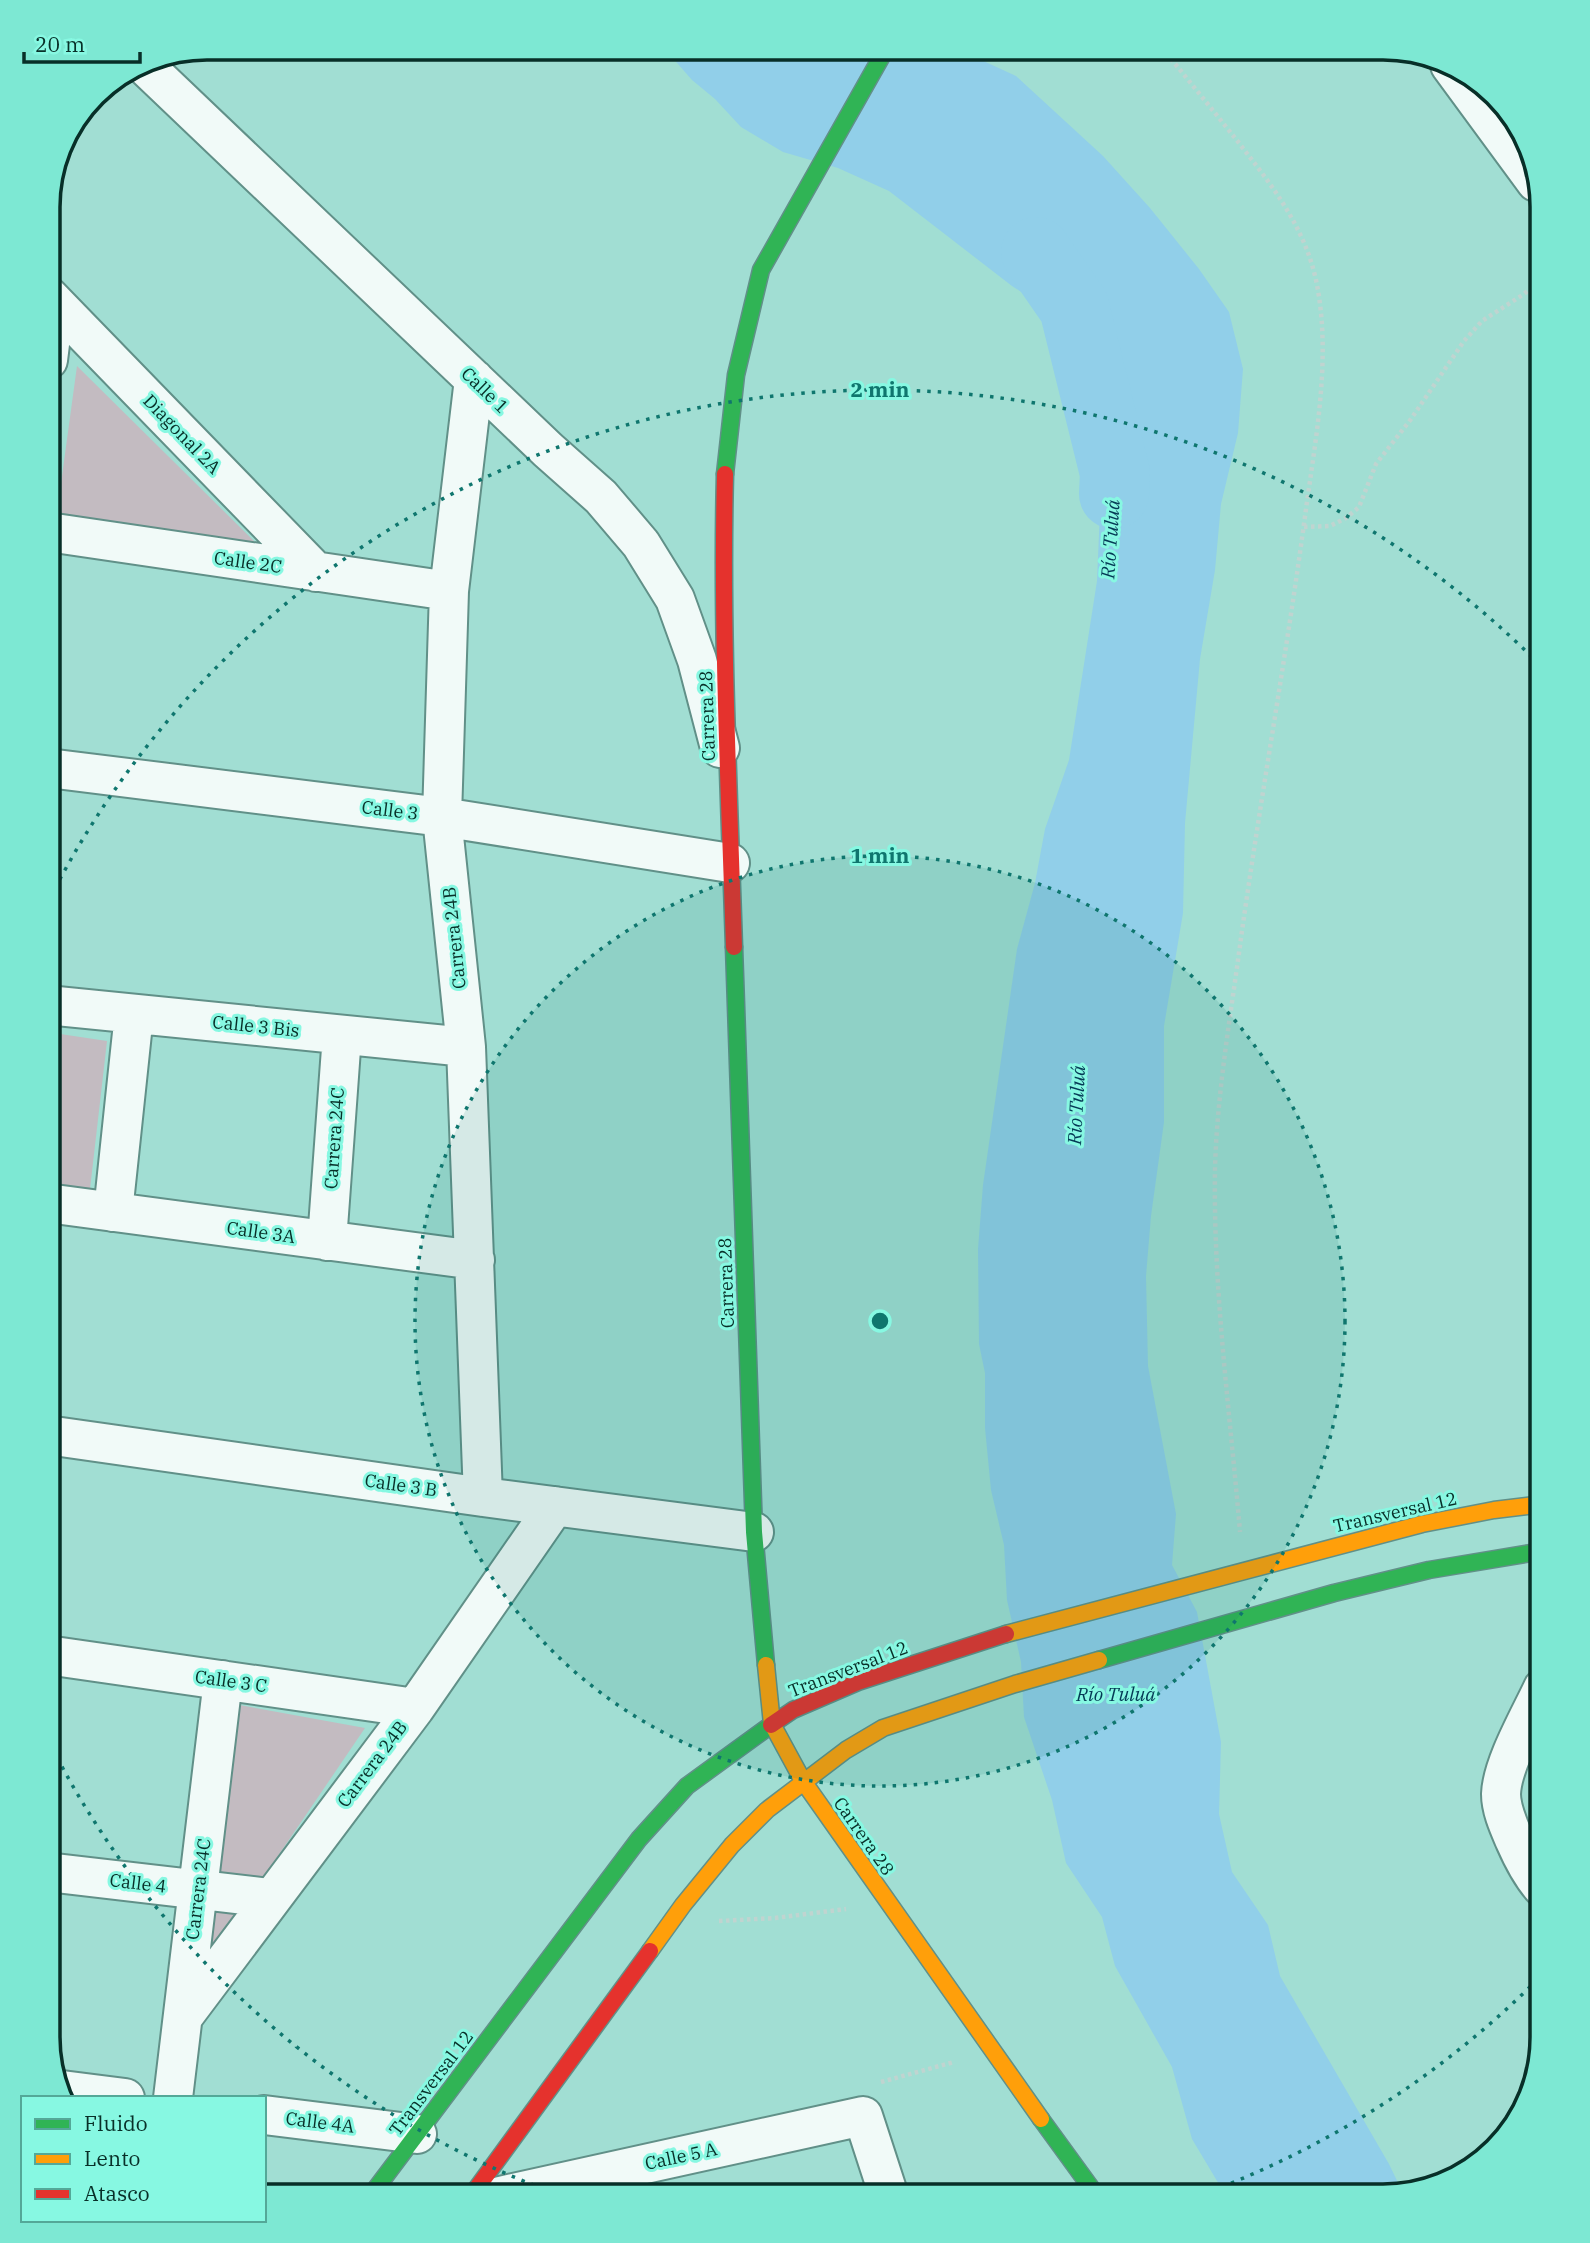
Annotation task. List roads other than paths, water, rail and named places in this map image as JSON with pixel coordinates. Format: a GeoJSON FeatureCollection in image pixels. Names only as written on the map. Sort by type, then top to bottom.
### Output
{"type":"FeatureCollection","features":[{"type":"Feature","properties":{"kind":"main road","name":"Carrera 28"},"geometry":{"type":"LineString","coordinates":[[880,60],[761,270],[736,375],[725,471],[723,554],[730,863],[754,1532],[772,1724],[803,1781],[1088,2184]]}},
{"type":"Feature","properties":{"kind":"main road","name":"Transversal 12"},"geometry":{"type":"LineString","coordinates":[[381,2183],[639,1839],[687,1786],[793,1710],[858,1682],[997,1636],[1422,1524],[1530,1506]]}},
{"type":"Feature","properties":{"kind":"main road"},"geometry":{"type":"LineString","coordinates":[[480,2183],[673,1919],[732,1845],[766,1810],[846,1750],[883,1728],[1015,1684],[1334,1593],[1429,1570],[1530,1552]]}},
{"type":"Feature","properties":{"kind":"street","name":"Calle 1"},"geometry":{"type":"LineString","coordinates":[[150,71],[548,450],[601,496],[648,555],[675,599],[697,660],[728,781]]}},
{"type":"Feature","properties":{"kind":"street"},"geometry":{"type":"LineString","coordinates":[[1463,83],[1524,166]]}},
{"type":"Feature","properties":{"kind":"street","name":"Diagonal 2A"},"geometry":{"type":"LineString","coordinates":[[60,309],[316,572]]}},
{"type":"Feature","properties":{"kind":"street","name":"Carrera 24B"},"geometry":{"type":"LineString","coordinates":[[474,379],[449,591],[442,817],[466,1047],[483,1497]]}},
{"type":"Feature","properties":{"kind":"street","name":"Calle 2C"},"geometry":{"type":"LineString","coordinates":[[60,535],[449,591]]}},
{"type":"Feature","properties":{"kind":"street","name":"Calle 3"},"geometry":{"type":"LineString","coordinates":[[60,770],[442,817],[730,863]]}},
{"type":"Feature","properties":{"kind":"street","name":"Calle 3 Bis"},"geometry":{"type":"LineString","coordinates":[[60,1005],[466,1047]]}},
{"type":"Feature","properties":{"kind":"street"},"geometry":{"type":"LineString","coordinates":[[114,1212],[134,1014]]}},
{"type":"Feature","properties":{"kind":"street","name":"Carrera 24C"},"geometry":{"type":"LineString","coordinates":[[327,1241],[341,1035]]}},
{"type":"Feature","properties":{"kind":"street","name":"Calle 3A"},"geometry":{"type":"LineString","coordinates":[[60,1205],[475,1260]]}},
{"type":"Feature","properties":{"kind":"street","name":"Calle 3 B"},"geometry":{"type":"LineString","coordinates":[[60,1437],[483,1497],[754,1532]]}},
{"type":"Feature","properties":{"kind":"street","name":"Carrera 24B"},"geometry":{"type":"LineString","coordinates":[[183,2017],[415,1708],[555,1506]]}},
{"type":"Feature","properties":{"kind":"street","name":"Calle 3 C"},"geometry":{"type":"LineString","coordinates":[[60,1657],[415,1708]]}},
{"type":"Feature","properties":{"kind":"street","name":"Carrera 24C"},"geometry":{"type":"LineString","coordinates":[[173,2096],[223,1680]]}},
{"type":"Feature","properties":{"kind":"street"},"geometry":{"type":"LineString","coordinates":[[1530,1716],[1505,1771],[1501,1795],[1517,1845],[1530,1870]]}},
{"type":"Feature","properties":{"kind":"street","name":"Calle 4"},"geometry":{"type":"LineString","coordinates":[[60,1873],[270,1898]]}},
{"type":"Feature","properties":{"kind":"street"},"geometry":{"type":"LineString","coordinates":[[71,2094],[101,2096]]}},
{"type":"Feature","properties":{"kind":"street","name":"Calle 4A"},"geometry":{"type":"LineString","coordinates":[[266,2115],[417,2134]]}},
{"type":"Feature","properties":{"kind":"street","name":"Calle 5 A"},"geometry":{"type":"LineString","coordinates":[[558,2183],[863,2116],[885,2184]]}},
{"type":"Feature","properties":{"kind":"water","name":"Río Tuluá"},"geometry":{"type":"Polygon","coordinates":[[[674,60],[981,60],[1016,76],[1103,156],[1150,208],[1199,269],[1229,312],[1243,369],[1238,433],[1221,504],[1215,570],[1200,659],[1185,823],[1183,913],[1164,1026],[1164,1122],[1146,1276],[1148,1366],[1176,1514],[1172,1565],[1197,1612],[1221,1742],[1219,1814],[1232,1872],[1268,1925],[1280,1976],[1398,2183],[1219,2184],[1192,2139],[1172,2067],[1115,1966],[1102,1917],[1066,1863],[1052,1800],[1024,1717],[1021,1662],[1007,1600],[1004,1545],[991,1490],[985,1428],[985,1373],[979,1344],[978,1249],[983,1185],[1017,949],[1035,883],[1045,829],[1069,760],[1097,581],[1100,511],[1097,356],[1075,327],[1012,286],[889,191],[838,168],[783,152],[741,127],[715,99],[692,80],[674,60]]]}},
{"type":"Feature","properties":{"kind":"waterway","name":"Río Tuluá"},"geometry":{"type":"LineString","coordinates":[[1036,252],[1074,307],[1115,473],[1114,494]]}}]}
